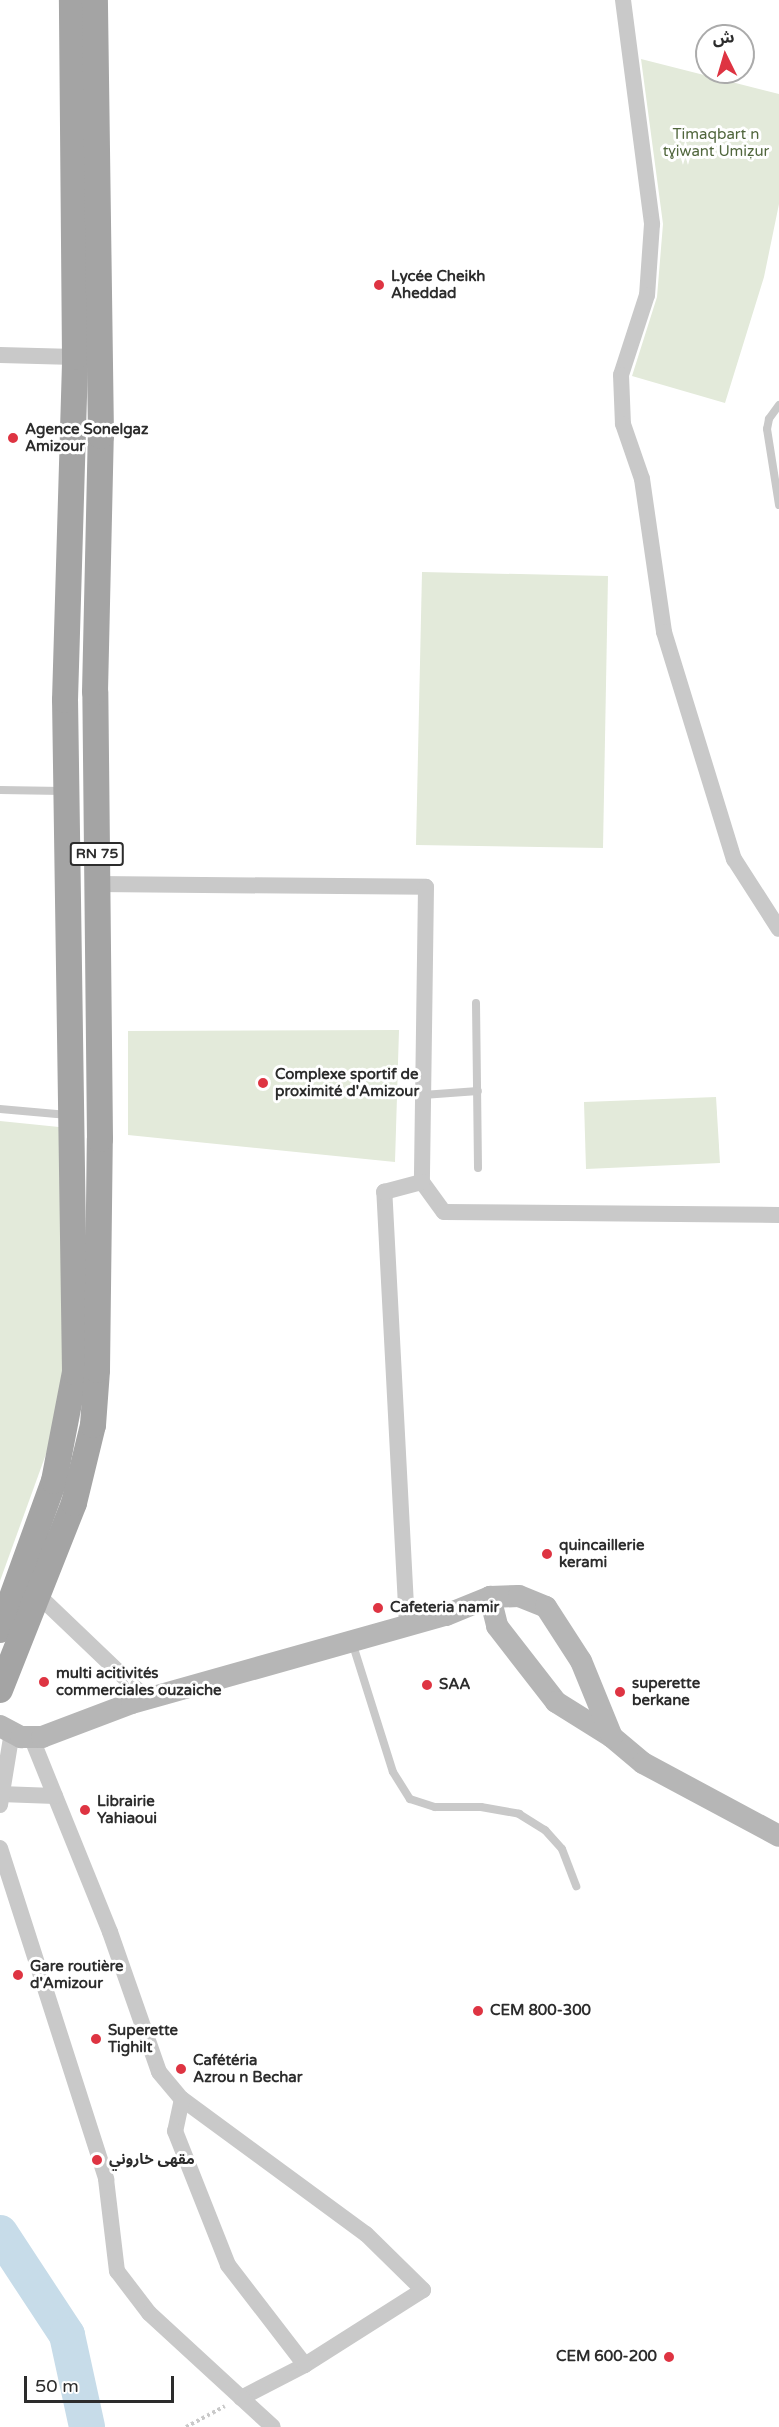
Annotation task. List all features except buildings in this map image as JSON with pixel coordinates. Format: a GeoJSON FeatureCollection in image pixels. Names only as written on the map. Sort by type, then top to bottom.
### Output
{"type":"FeatureCollection","features":[{"type":"Feature","properties":{"kind":"main road","name":"RN 75"},"geometry":{"type":"LineString","coordinates":[[0,1690],[74,1503],[93,1425],[100,1139],[97,884],[100,436],[84,67],[72,0]]}},
{"type":"Feature","properties":{"kind":"main road","name":"RN 75"},"geometry":{"type":"LineString","coordinates":[[0,1630],[54,1481],[69,1413],[76,1335],[74,1128],[66,791],[84,67],[95,0]]}},
{"type":"Feature","properties":{"kind":"main road"},"geometry":{"type":"LineString","coordinates":[[70,559],[98,559]]}},
{"type":"Feature","properties":{"kind":"main road"},"geometry":{"type":"LineString","coordinates":[[74,1128],[100,1139]]}},
{"type":"Feature","properties":{"kind":"main road"},"geometry":{"type":"LineString","coordinates":[[15,1732],[147,1699],[407,1625],[490,1598],[519,1596],[546,1607],[581,1661],[612,1737]]}},
{"type":"Feature","properties":{"kind":"main road"},"geometry":{"type":"LineString","coordinates":[[490,1598],[497,1626],[538,1682],[570,1714],[612,1737],[643,1763],[779,1836]]}},
{"type":"Feature","properties":{"kind":"street"},"geometry":{"type":"LineString","coordinates":[[622,0],[652,224],[647,295],[621,375],[623,424],[642,479],[664,632],[670,655],[734,860],[779,929]]}},
{"type":"Feature","properties":{"kind":"street"},"geometry":{"type":"LineString","coordinates":[[0,355],[75,357]]}},
{"type":"Feature","properties":{"kind":"street"},"geometry":{"type":"LineString","coordinates":[[97,884],[426,887],[422,1182],[444,1212],[779,1215]]}},
{"type":"Feature","properties":{"kind":"street"},"geometry":{"type":"LineString","coordinates":[[407,1625],[384,1192],[422,1182]]}},
{"type":"Feature","properties":{"kind":"street"},"geometry":{"type":"LineString","coordinates":[[38,1595],[147,1699]]}},
{"type":"Feature","properties":{"kind":"street"},"geometry":{"type":"LineString","coordinates":[[15,1732],[55,1796],[110,1932],[159,2072],[182,2098],[366,2234],[423,2290],[306,2365],[240,2398]]}},
{"type":"Feature","properties":{"kind":"street"},"geometry":{"type":"LineString","coordinates":[[15,1732],[1,1798],[55,1796]]}},
{"type":"Feature","properties":{"kind":"street"},"geometry":{"type":"LineString","coordinates":[[0,1848],[106,2179],[117,2271],[149,2313],[273,2427]]}},
{"type":"Feature","properties":{"kind":"street"},"geometry":{"type":"LineString","coordinates":[[182,2098],[175,2131],[228,2265],[306,2365]]}},
{"type":"Feature","properties":{"kind":"lane"},"geometry":{"type":"LineString","coordinates":[[779,405],[769,419],[767,429],[779,505]]}},
{"type":"Feature","properties":{"kind":"lane"},"geometry":{"type":"LineString","coordinates":[[0,790],[66,791]]}},
{"type":"Feature","properties":{"kind":"lane"},"geometry":{"type":"LineString","coordinates":[[476,1004],[478,1168]]}},
{"type":"Feature","properties":{"kind":"lane"},"geometry":{"type":"LineString","coordinates":[[423,1095],[478,1091]]}},
{"type":"Feature","properties":{"kind":"lane"},"geometry":{"type":"LineString","coordinates":[[0,1109],[74,1128]]}},
{"type":"Feature","properties":{"kind":"lane"},"geometry":{"type":"LineString","coordinates":[[352,1641],[393,1772],[410,1799],[435,1807],[481,1807],[519,1814],[545,1830],[562,1849],[576,1886]]}},
{"type":"Feature","properties":{"kind":"path"},"geometry":{"type":"LineString","coordinates":[[186,2427],[240,2398]]}},
{"type":"Feature","properties":{"kind":"green space","name":"Timaqbart n tɣiwant Umiẓur"},"geometry":{"type":"Polygon","coordinates":[[[641,59],[695,73],[695,84],[740,84],[779,94],[779,204],[764,277],[725,403],[632,376],[657,297],[663,224],[641,59]]]}},
{"type":"Feature","properties":{"kind":"green space"},"geometry":{"type":"Polygon","coordinates":[[[422,572],[608,576],[603,848],[416,845],[422,572]]]}},
{"type":"Feature","properties":{"kind":"green space","name":"Complexe sportif de proximité d'Amizour"},"geometry":{"type":"Polygon","coordinates":[[[399,1030],[395,1162],[128,1135],[128,1031],[399,1030]]]}},
{"type":"Feature","properties":{"kind":"green space"},"geometry":{"type":"Polygon","coordinates":[[[716,1097],[720,1163],[586,1169],[584,1102],[716,1097]]]}},
{"type":"Feature","properties":{"kind":"green space"},"geometry":{"type":"Polygon","coordinates":[[[0,1121],[59,1127],[65,1359],[50,1443],[0,1581],[0,1121]]]}},
{"type":"Feature","properties":{"kind":"waterway"},"geometry":{"type":"LineString","coordinates":[[0,2233],[67,2335],[87,2427]]}},
{"type":"Feature","properties":{"kind":"place","name":"Lycée Cheikh Aheddad"},"geometry":{"type":"Point","coordinates":[379,285]}},
{"type":"Feature","properties":{"kind":"place","name":"Agence Sonelgaz Amizour"},"geometry":{"type":"Point","coordinates":[13,438]}},
{"type":"Feature","properties":{"kind":"place","name":"Complexe sportif de proximité d'Amizour"},"geometry":{"type":"Point","coordinates":[263,1083]}},
{"type":"Feature","properties":{"kind":"place","name":"quincaillerie kerami"},"geometry":{"type":"Point","coordinates":[547,1554]}},
{"type":"Feature","properties":{"kind":"place","name":"Cafeteria namir"},"geometry":{"type":"Point","coordinates":[378,1608]}},
{"type":"Feature","properties":{"kind":"place","name":"multi acitivités commerciales ouzaiche"},"geometry":{"type":"Point","coordinates":[44,1682]}},
{"type":"Feature","properties":{"kind":"place","name":"SAA"},"geometry":{"type":"Point","coordinates":[427,1685]}},
{"type":"Feature","properties":{"kind":"place","name":"superette berkane"},"geometry":{"type":"Point","coordinates":[620,1692]}},
{"type":"Feature","properties":{"kind":"place","name":"Librairie Yahiaoui"},"geometry":{"type":"Point","coordinates":[85,1810]}},
{"type":"Feature","properties":{"kind":"place","name":"Gare routière d'Amizour"},"geometry":{"type":"Point","coordinates":[18,1975]}},
{"type":"Feature","properties":{"kind":"place","name":"CEM 800-300"},"geometry":{"type":"Point","coordinates":[478,2011]}},
{"type":"Feature","properties":{"kind":"place","name":"Superette Tighilt"},"geometry":{"type":"Point","coordinates":[96,2039]}},
{"type":"Feature","properties":{"kind":"place","name":"Cafétéria Azrou n Bechar"},"geometry":{"type":"Point","coordinates":[181,2069]}},
{"type":"Feature","properties":{"kind":"place","name":"مقهى خاروني"},"geometry":{"type":"Point","coordinates":[97,2160]}},
{"type":"Feature","properties":{"kind":"place","name":"CEM 600-200"},"geometry":{"type":"Point","coordinates":[669,2357]}}]}
